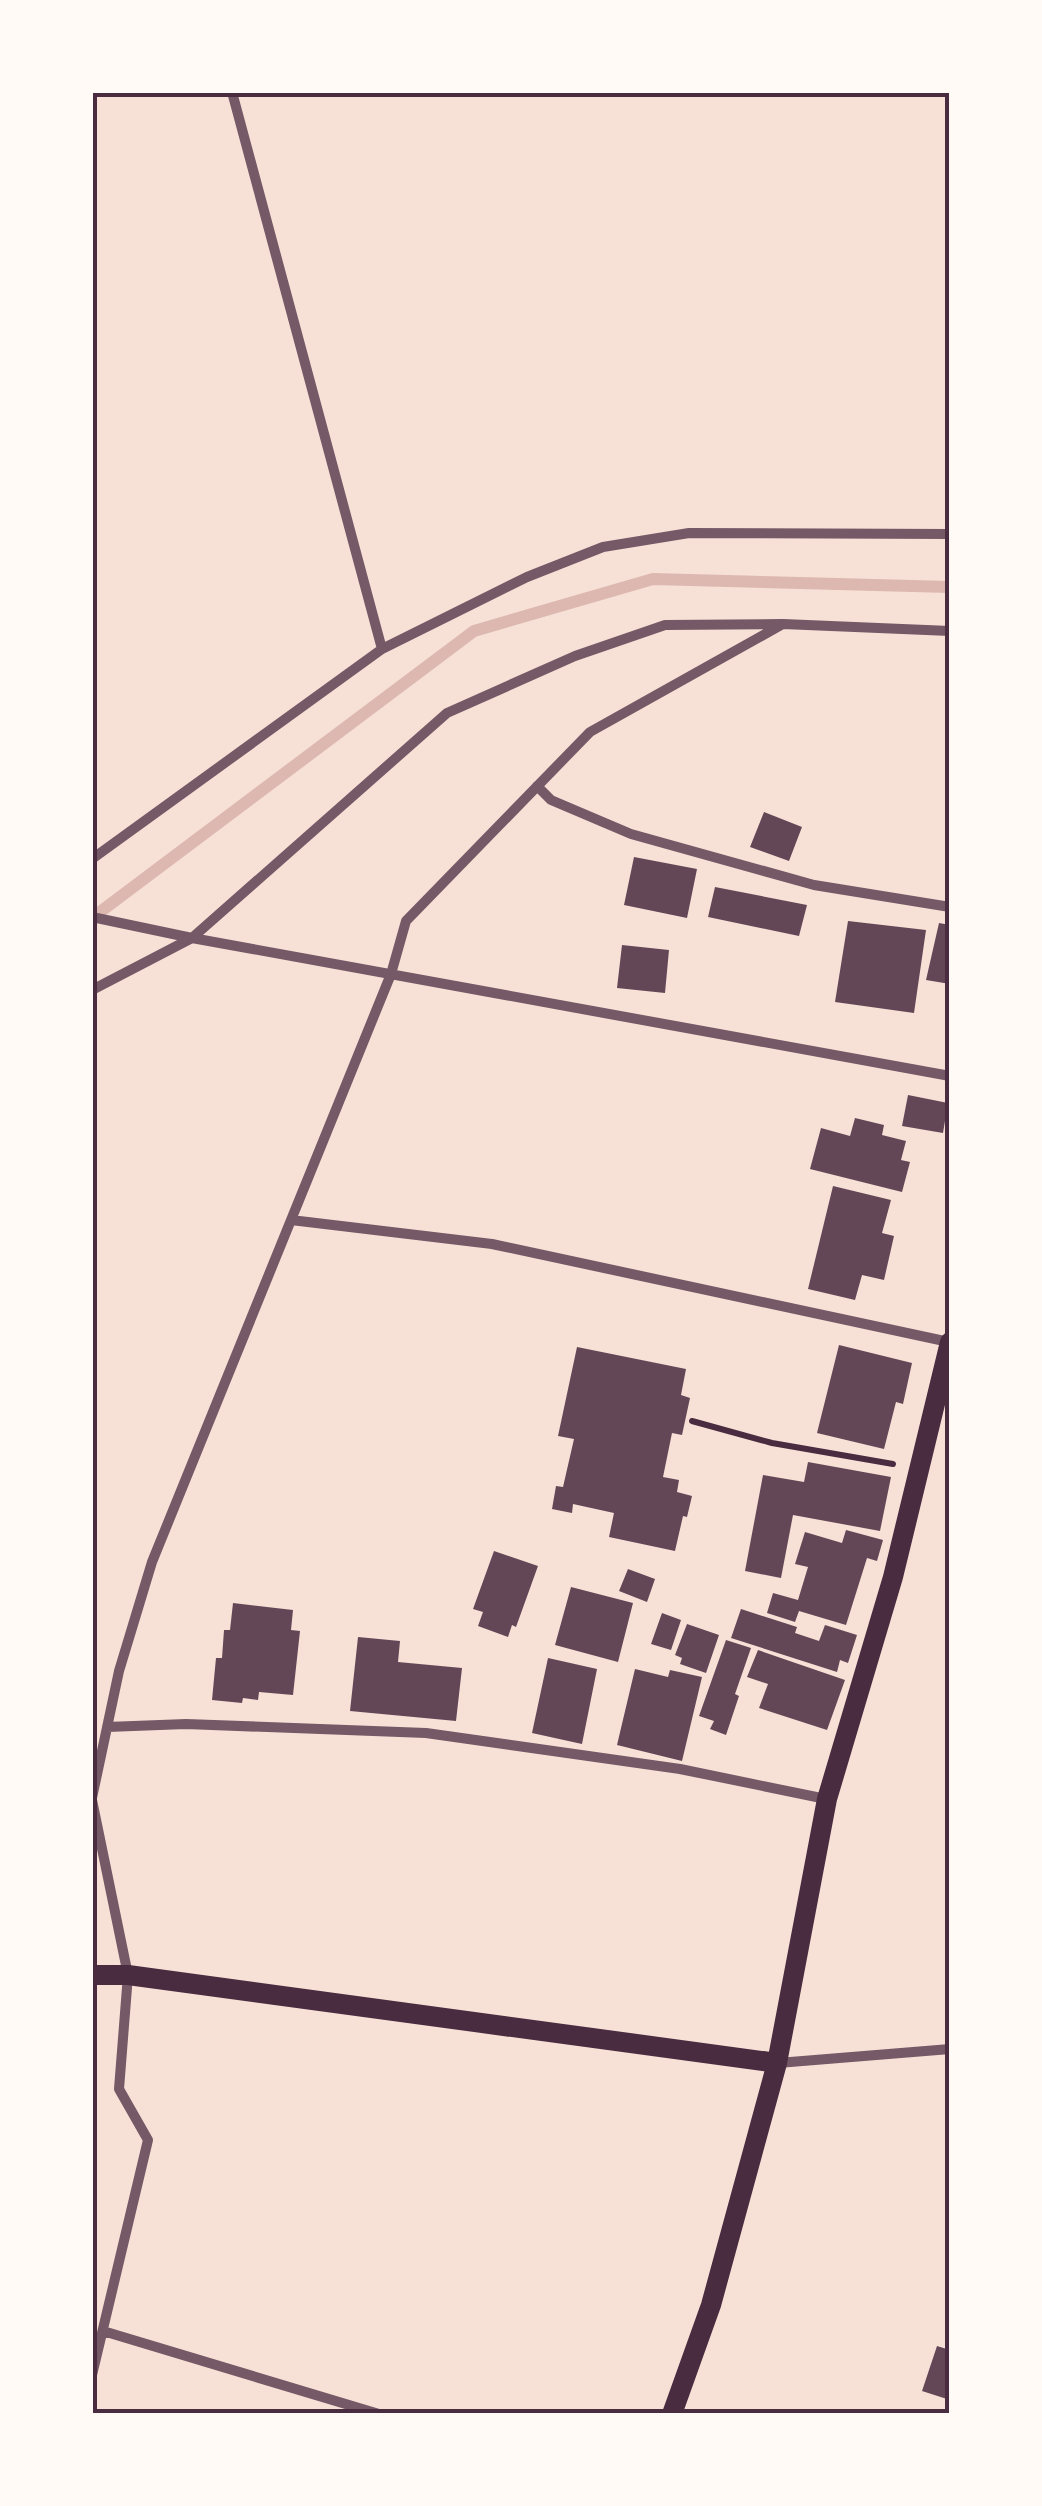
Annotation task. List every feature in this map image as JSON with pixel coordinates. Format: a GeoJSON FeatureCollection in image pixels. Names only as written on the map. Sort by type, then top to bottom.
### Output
{"type":"FeatureCollection","features":[{"type":"Feature","properties":{"kind":"main road"},"geometry":{"type":"LineString","coordinates":[[672,2414],[711,2305],[777,2063],[828,1799],[893,1577],[950,1342]]}},
{"type":"Feature","properties":{"kind":"main road"},"geometry":{"type":"LineString","coordinates":[[92,1975],[128,1974],[777,2063]]}},
{"type":"Feature","properties":{"kind":"street"},"geometry":{"type":"LineString","coordinates":[[232,92],[382,649]]}},
{"type":"Feature","properties":{"kind":"street"},"geometry":{"type":"LineString","coordinates":[[92,859],[382,649],[527,578],[603,547],[689,534],[950,534]]}},
{"type":"Feature","properties":{"kind":"street"},"geometry":{"type":"LineString","coordinates":[[92,2375],[148,2140],[119,2090],[128,1974],[92,1799],[119,1671],[152,1562],[391,974],[406,921],[590,732],[783,624]]}},
{"type":"Feature","properties":{"kind":"street"},"geometry":{"type":"LineString","coordinates":[[92,990],[192,938],[446,712],[575,656],[665,625],[783,624],[950,631]]}},
{"type":"Feature","properties":{"kind":"street"},"geometry":{"type":"LineString","coordinates":[[537,786],[552,800],[632,834],[814,885],[950,908]]}},
{"type":"Feature","properties":{"kind":"street"},"geometry":{"type":"LineString","coordinates":[[92,917],[950,1076]]}},
{"type":"Feature","properties":{"kind":"street"},"geometry":{"type":"LineString","coordinates":[[292,1220],[492,1244],[950,1342]]}},
{"type":"Feature","properties":{"kind":"street"},"geometry":{"type":"LineString","coordinates":[[107,1727],[186,1724],[426,1733],[680,1769],[828,1799]]}},
{"type":"Feature","properties":{"kind":"street"},"geometry":{"type":"LineString","coordinates":[[777,2063],[950,2049]]}},
{"type":"Feature","properties":{"kind":"street"},"geometry":{"type":"LineString","coordinates":[[103,2331],[379,2414]]}},
{"type":"Feature","properties":{"kind":"path"},"geometry":{"type":"LineString","coordinates":[[692,1421],[772,1442],[919,1469]]}},
{"type":"Feature","properties":{"kind":"building"},"geometry":{"type":"Polygon","coordinates":[[[764,812],[802,827],[789,861],[750,847],[764,812]]]}},
{"type":"Feature","properties":{"kind":"building"},"geometry":{"type":"Polygon","coordinates":[[[634,857],[697,869],[687,918],[624,905],[634,857]]]}},
{"type":"Feature","properties":{"kind":"building"},"geometry":{"type":"Polygon","coordinates":[[[715,887],[807,905],[799,936],[708,917],[715,887]]]}},
{"type":"Feature","properties":{"kind":"building"},"geometry":{"type":"Polygon","coordinates":[[[848,921],[926,930],[914,1013],[835,1002],[848,921]]]}},
{"type":"Feature","properties":{"kind":"building"},"geometry":{"type":"Polygon","coordinates":[[[939,923],[950,925],[950,984],[926,980],[939,923]]]}},
{"type":"Feature","properties":{"kind":"building"},"geometry":{"type":"Polygon","coordinates":[[[622,945],[669,950],[665,993],[617,988],[622,945]]]}},
{"type":"Feature","properties":{"kind":"building"},"geometry":{"type":"Polygon","coordinates":[[[908,1095],[948,1103],[943,1133],[902,1126],[908,1095]]]}},
{"type":"Feature","properties":{"kind":"building"},"geometry":{"type":"Polygon","coordinates":[[[855,1118],[884,1125],[882,1135],[906,1141],[901,1160],[910,1162],[902,1192],[810,1169],[821,1128],[850,1136],[855,1118]]]}},
{"type":"Feature","properties":{"kind":"building"},"geometry":{"type":"Polygon","coordinates":[[[833,1186],[891,1200],[882,1233],[894,1236],[884,1280],[862,1275],[855,1300],[808,1289],[833,1186]]]}},
{"type":"Feature","properties":{"kind":"building"},"geometry":{"type":"Polygon","coordinates":[[[839,1345],[912,1363],[903,1404],[896,1402],[884,1449],[817,1433],[839,1345]]]}},
{"type":"Feature","properties":{"kind":"building"},"geometry":{"type":"Polygon","coordinates":[[[577,1347],[686,1369],[681,1395],[690,1398],[682,1435],[672,1433],[663,1477],[679,1480],[677,1492],[692,1496],[675,1551],[609,1537],[614,1513],[573,1504],[572,1513],[552,1509],[556,1486],[563,1487],[574,1439],[558,1436],[577,1347]]]}},
{"type":"Feature","properties":{"kind":"building"},"geometry":{"type":"Polygon","coordinates":[[[808,1462],[891,1477],[880,1531],[793,1515],[781,1578],[745,1571],[763,1475],[804,1482],[808,1462]]]}},
{"type":"Feature","properties":{"kind":"building"},"geometry":{"type":"Polygon","coordinates":[[[846,1530],[883,1540],[877,1561],[867,1558],[846,1625],[799,1611],[795,1622],[767,1613],[773,1593],[798,1600],[808,1567],[795,1564],[805,1532],[842,1543],[846,1530]]]}},
{"type":"Feature","properties":{"kind":"building"},"geometry":{"type":"Polygon","coordinates":[[[494,1551],[538,1566],[516,1627],[512,1625],[508,1637],[478,1626],[483,1612],[473,1609],[494,1551]]]}},
{"type":"Feature","properties":{"kind":"building"},"geometry":{"type":"Polygon","coordinates":[[[628,1569],[655,1579],[647,1602],[619,1591],[628,1569]]]}},
{"type":"Feature","properties":{"kind":"building"},"geometry":{"type":"Polygon","coordinates":[[[571,1587],[633,1603],[618,1662],[555,1645],[571,1587]]]}},
{"type":"Feature","properties":{"kind":"building"},"geometry":{"type":"Polygon","coordinates":[[[233,1603],[293,1610],[291,1630],[300,1631],[293,1695],[259,1692],[258,1700],[243,1698],[242,1703],[212,1700],[216,1658],[222,1658],[224,1630],[230,1630],[233,1603]]]}},
{"type":"Feature","properties":{"kind":"building"},"geometry":{"type":"Polygon","coordinates":[[[741,1609],[797,1627],[795,1633],[819,1641],[825,1625],[857,1635],[848,1663],[840,1660],[837,1672],[731,1638],[741,1609]]]}},
{"type":"Feature","properties":{"kind":"building"},"geometry":{"type":"Polygon","coordinates":[[[662,1613],[681,1620],[671,1650],[651,1644],[662,1613]]]}},
{"type":"Feature","properties":{"kind":"building"},"geometry":{"type":"Polygon","coordinates":[[[687,1624],[719,1635],[706,1673],[680,1664],[682,1658],[675,1655],[687,1624]]]}},
{"type":"Feature","properties":{"kind":"building"},"geometry":{"type":"Polygon","coordinates":[[[358,1637],[400,1641],[398,1662],[462,1668],[456,1721],[350,1711],[358,1637]]]}},
{"type":"Feature","properties":{"kind":"building"},"geometry":{"type":"Polygon","coordinates":[[[726,1640],[751,1648],[726,1735],[710,1729],[714,1721],[699,1716],[726,1640]]]}},
{"type":"Feature","properties":{"kind":"building"},"geometry":{"type":"Polygon","coordinates":[[[758,1650],[845,1680],[827,1730],[759,1708],[768,1684],[747,1677],[758,1650]]]}},
{"type":"Feature","properties":{"kind":"building"},"geometry":{"type":"Polygon","coordinates":[[[548,1658],[597,1669],[582,1744],[532,1733],[548,1658]]]}},
{"type":"Feature","properties":{"kind":"building"},"geometry":{"type":"Polygon","coordinates":[[[635,1669],[668,1677],[670,1670],[702,1677],[682,1761],[617,1745],[635,1669]]]}},
{"type":"Feature","properties":{"kind":"building"},"geometry":{"type":"Polygon","coordinates":[[[937,2346],[950,2350],[950,2400],[922,2391],[937,2346]]]}},
{"type":"Feature","properties":{"kind":"waterway"},"geometry":{"type":"LineString","coordinates":[[92,918],[474,631],[653,579],[950,587]]}}]}
